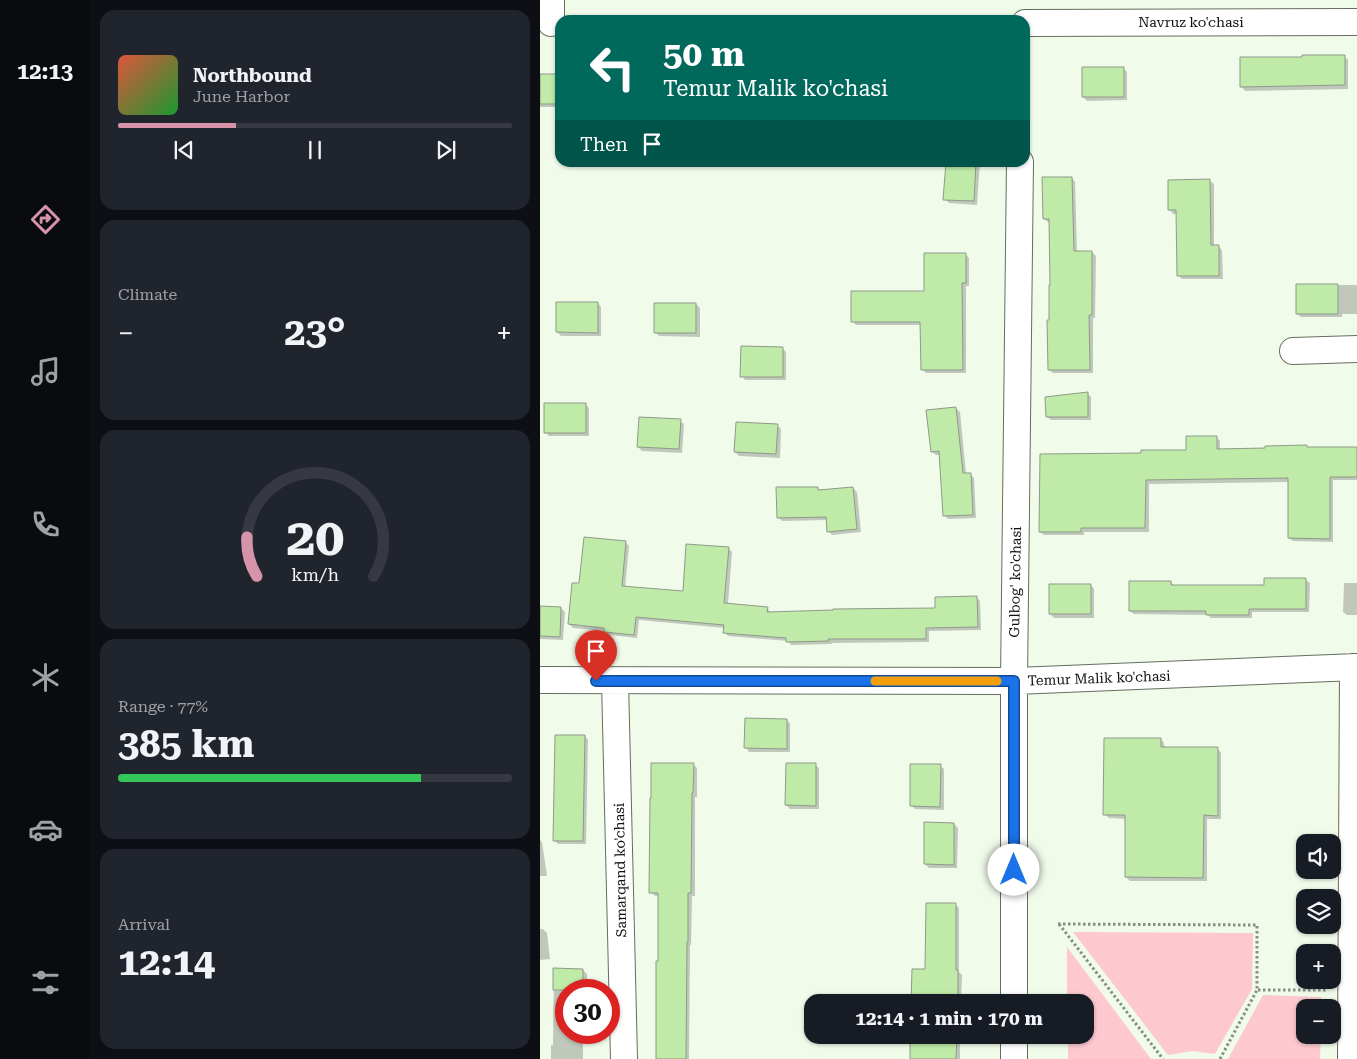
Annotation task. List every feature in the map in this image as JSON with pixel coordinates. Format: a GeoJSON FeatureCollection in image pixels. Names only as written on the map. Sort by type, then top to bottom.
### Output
{"type":"FeatureCollection","features":[{"type":"Feature","properties":{"kind":"street","name":"Navruz ko'chasi"},"geometry":{"type":"LineString","coordinates":[[1030,23],[1357,22]]}},
{"type":"Feature","properties":{"kind":"street","name":"Gulbog' ko'chasi"},"geometry":{"type":"LineString","coordinates":[[1014,994],[1014,681],[1020,167]]}},
{"type":"Feature","properties":{"kind":"street"},"geometry":{"type":"LineString","coordinates":[[1293,351],[1357,349]]}},
{"type":"Feature","properties":{"kind":"street","name":"Temur Malik ko'chasi"},"geometry":{"type":"LineString","coordinates":[[540,680],[615,682],[1014,681],[1355,667]]}},
{"type":"Feature","properties":{"kind":"street"},"geometry":{"type":"LineString","coordinates":[[1351,1059],[1355,667]]}},
{"type":"Feature","properties":{"kind":"street","name":"Samarqand ko'chasi"},"geometry":{"type":"LineString","coordinates":[[615,682],[624,1059]]}},
{"type":"Feature","properties":{"kind":"street"},"geometry":{"type":"LineString","coordinates":[[1014,1044],[1014,1059]]}},
{"type":"Feature","properties":{"kind":"path"},"geometry":{"type":"LineString","coordinates":[[1163,1059],[1058,924],[1257,925],[1257,990],[1220,1059]]}},
{"type":"Feature","properties":{"kind":"path"},"geometry":{"type":"LineString","coordinates":[[1257,990],[1328,990]]}},
{"type":"Feature","properties":{"kind":"shaded area"},"geometry":{"type":"Polygon","coordinates":[[[1073,932],[1253,933],[1252,989],[1215,1054],[1193,1051],[1168,1055],[1073,932]]]}},
{"type":"Feature","properties":{"kind":"shaded area"},"geometry":{"type":"Polygon","coordinates":[[[1067,947],[1151,1059],[1068,1059],[1068,1044],[1094,1044],[1094,994],[1067,994],[1067,947]]]}},
{"type":"Feature","properties":{"kind":"shaded area"},"geometry":{"type":"Polygon","coordinates":[[[1263,995],[1321,997],[1321,999],[1296,999],[1296,1044],[1321,1044],[1320,1059],[1228,1059],[1263,995]]]}},
{"type":"Feature","properties":{"kind":"building"},"geometry":{"type":"Polygon","coordinates":[[[1302,55],[1345,55],[1345,85],[1240,87],[1240,57],[1302,57],[1302,55]]]}},
{"type":"Feature","properties":{"kind":"building"},"geometry":{"type":"Polygon","coordinates":[[[1082,67],[1124,67],[1124,97],[1082,97],[1082,67]]]}},
{"type":"Feature","properties":{"kind":"building"},"geometry":{"type":"Polygon","coordinates":[[[540,74],[555,74],[555,104],[540,104],[540,74]]]}},
{"type":"Feature","properties":{"kind":"building"},"geometry":{"type":"Polygon","coordinates":[[[946,167],[976,167],[974,201],[943,200],[946,167]]]}},
{"type":"Feature","properties":{"kind":"building"},"geometry":{"type":"Polygon","coordinates":[[[1042,177],[1072,177],[1074,251],[1092,251],[1092,315],[1089,315],[1090,370],[1048,370],[1049,219],[1043,219],[1042,177]]]}},
{"type":"Feature","properties":{"kind":"building"},"geometry":{"type":"Polygon","coordinates":[[[1210,179],[1211,245],[1219,245],[1219,276],[1177,276],[1176,210],[1168,210],[1168,180],[1210,179]]]}},
{"type":"Feature","properties":{"kind":"building"},"geometry":{"type":"Polygon","coordinates":[[[924,253],[966,253],[966,283],[962,283],[963,370],[921,370],[920,322],[851,322],[851,291],[924,291],[924,253]]]}},
{"type":"Feature","properties":{"kind":"building"},"geometry":{"type":"Polygon","coordinates":[[[1296,284],[1338,284],[1338,314],[1296,314],[1296,284]]]}},
{"type":"Feature","properties":{"kind":"building"},"geometry":{"type":"Polygon","coordinates":[[[556,302],[598,302],[598,333],[556,332],[556,302]]]}},
{"type":"Feature","properties":{"kind":"building"},"geometry":{"type":"Polygon","coordinates":[[[654,303],[696,303],[696,333],[654,333],[654,303]]]}},
{"type":"Feature","properties":{"kind":"building"},"geometry":{"type":"Polygon","coordinates":[[[741,346],[783,347],[783,377],[740,377],[741,346]]]}},
{"type":"Feature","properties":{"kind":"building"},"geometry":{"type":"Polygon","coordinates":[[[1088,392],[1088,417],[1046,417],[1045,397],[1088,392]]]}},
{"type":"Feature","properties":{"kind":"building"},"geometry":{"type":"Polygon","coordinates":[[[544,403],[586,403],[586,433],[544,433],[544,403]]]}},
{"type":"Feature","properties":{"kind":"building"},"geometry":{"type":"Polygon","coordinates":[[[956,407],[963,473],[971,473],[973,515],[943,516],[939,451],[931,452],[926,410],[956,407]]]}},
{"type":"Feature","properties":{"kind":"building"},"geometry":{"type":"Polygon","coordinates":[[[639,417],[681,419],[679,449],[637,447],[639,417]]]}},
{"type":"Feature","properties":{"kind":"building"},"geometry":{"type":"Polygon","coordinates":[[[736,422],[778,424],[776,454],[734,452],[736,422]]]}},
{"type":"Feature","properties":{"kind":"building"},"geometry":{"type":"Polygon","coordinates":[[[1186,436],[1217,436],[1217,449],[1307,445],[1307,447],[1357,447],[1357,477],[1330,477],[1330,539],[1288,538],[1288,478],[1146,480],[1145,528],[1081,528],[1081,532],[1039,532],[1040,454],[1141,453],[1141,450],[1186,450],[1186,436]]]}},
{"type":"Feature","properties":{"kind":"building"},"geometry":{"type":"Polygon","coordinates":[[[776,487],[818,487],[818,490],[853,487],[857,529],[827,532],[826,517],[777,518],[776,487]]]}},
{"type":"Feature","properties":{"kind":"building"},"geometry":{"type":"Polygon","coordinates":[[[584,537],[626,541],[622,586],[683,591],[686,544],[729,547],[724,603],[768,607],[767,612],[935,608],[935,597],[977,596],[978,627],[926,628],[926,639],[828,639],[829,641],[786,642],[786,638],[723,633],[724,625],[636,617],[634,635],[604,632],[604,628],[568,624],[572,583],[579,583],[584,537]]]}},
{"type":"Feature","properties":{"kind":"building"},"geometry":{"type":"Polygon","coordinates":[[[1264,578],[1306,578],[1306,609],[1249,609],[1249,615],[1206,615],[1206,611],[1129,611],[1129,581],[1171,581],[1171,585],[1264,585],[1264,578]]]}},
{"type":"Feature","properties":{"kind":"building"},"geometry":{"type":"Polygon","coordinates":[[[1049,584],[1091,584],[1091,614],[1049,614],[1049,584]]]}},
{"type":"Feature","properties":{"kind":"building"},"geometry":{"type":"Polygon","coordinates":[[[540,606],[561,607],[560,637],[540,636],[540,606]]]}},
{"type":"Feature","properties":{"kind":"building"},"geometry":{"type":"Polygon","coordinates":[[[745,718],[787,719],[787,749],[744,748],[745,718]]]}},
{"type":"Feature","properties":{"kind":"building"},"geometry":{"type":"Polygon","coordinates":[[[555,735],[585,735],[583,841],[553,841],[555,735]]]}},
{"type":"Feature","properties":{"kind":"building"},"geometry":{"type":"Polygon","coordinates":[[[1104,738],[1161,738],[1161,747],[1218,747],[1218,816],[1204,815],[1203,878],[1125,877],[1125,815],[1103,815],[1104,738]]]}},
{"type":"Feature","properties":{"kind":"building"},"geometry":{"type":"Polygon","coordinates":[[[651,763],[694,763],[691,893],[688,893],[686,1059],[656,1059],[658,893],[649,893],[651,763]]]}},
{"type":"Feature","properties":{"kind":"building"},"geometry":{"type":"Polygon","coordinates":[[[786,763],[816,763],[816,806],[785,805],[786,763]]]}},
{"type":"Feature","properties":{"kind":"building"},"geometry":{"type":"Polygon","coordinates":[[[910,764],[941,764],[940,807],[910,806],[910,764]]]}},
{"type":"Feature","properties":{"kind":"building"},"geometry":{"type":"Polygon","coordinates":[[[924,822],[954,823],[954,865],[924,864],[924,822]]]}},
{"type":"Feature","properties":{"kind":"building"},"geometry":{"type":"Polygon","coordinates":[[[926,903],[956,903],[958,994],[911,994],[912,969],[925,969],[926,903]]]}},
{"type":"Feature","properties":{"kind":"building"},"geometry":{"type":"Polygon","coordinates":[[[553,968],[583,969],[583,979],[555,979],[555,990],[553,990],[553,968]]]}},
{"type":"Feature","properties":{"kind":"building"},"geometry":{"type":"Polygon","coordinates":[[[910,1044],[957,1044],[956,1059],[910,1059],[910,1044]]]}},
{"type":"Feature","properties":{"kind":"slow traffic"},"geometry":{"type":"LineString","coordinates":[[875,681],[997,681]]}},
{"type":"Feature","properties":{"kind":"route"},"geometry":{"type":"LineString","coordinates":[[596,681],[1014,681],[1014,870]]}}]}
